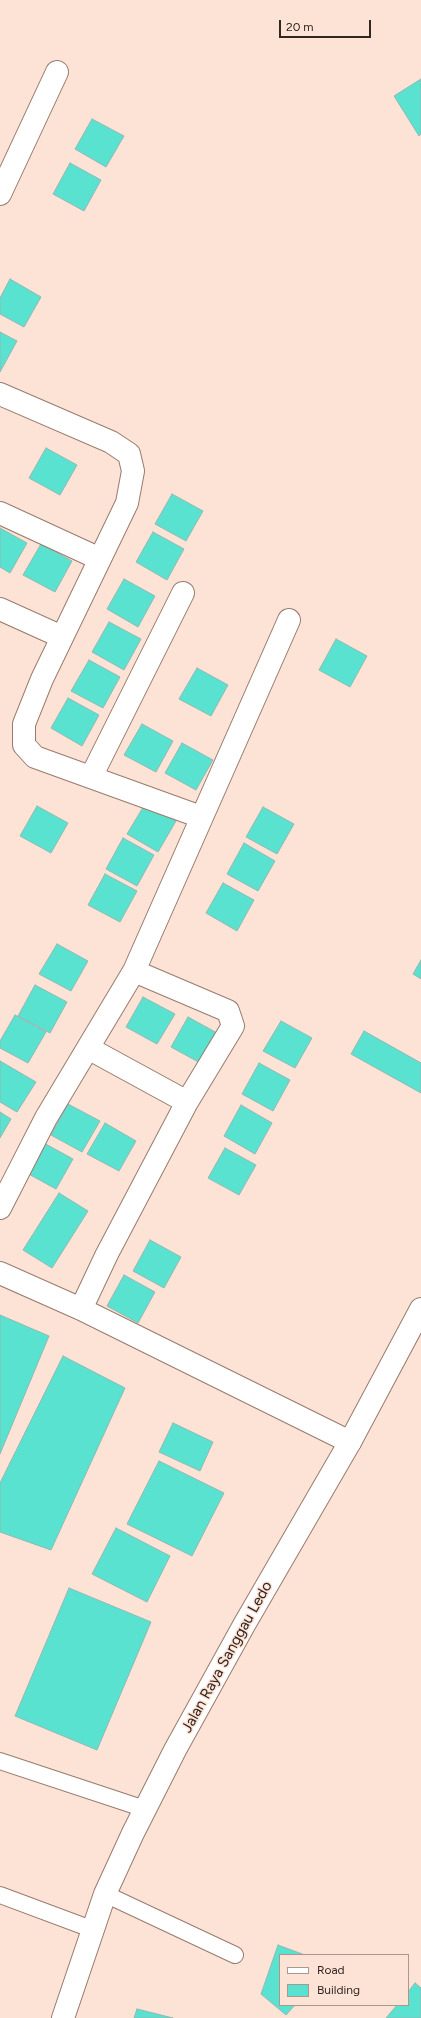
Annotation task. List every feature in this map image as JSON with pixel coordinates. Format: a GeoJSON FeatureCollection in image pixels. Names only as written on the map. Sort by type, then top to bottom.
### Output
{"type":"FeatureCollection","features":[{"type":"Feature","properties":{"kind":"main road"},"geometry":{"type":"LineString","coordinates":[[0,194],[57,72]]}},
{"type":"Feature","properties":{"kind":"main road"},"geometry":{"type":"LineString","coordinates":[[0,394],[111,442],[129,454],[133,471],[127,503],[42,679],[24,724],[24,745],[35,757],[201,817]]}},
{"type":"Feature","properties":{"kind":"main road"},"geometry":{"type":"LineString","coordinates":[[0,513],[100,559]]}},
{"type":"Feature","properties":{"kind":"main road"},"geometry":{"type":"LineString","coordinates":[[91,777],[183,593]]}},
{"type":"Feature","properties":{"kind":"main road"},"geometry":{"type":"LineString","coordinates":[[0,608],[62,637]]}},
{"type":"Feature","properties":{"kind":"main road"},"geometry":{"type":"LineString","coordinates":[[0,1208],[46,1118],[134,971],[289,620]]}},
{"type":"Feature","properties":{"kind":"main road"},"geometry":{"type":"LineString","coordinates":[[81,1309],[107,1254],[188,1102],[233,1026],[228,1011],[134,971]]}},
{"type":"Feature","properties":{"kind":"main road"},"geometry":{"type":"LineString","coordinates":[[88,1048],[188,1102]]}},
{"type":"Feature","properties":{"kind":"main road"},"geometry":{"type":"LineString","coordinates":[[0,1273],[81,1309],[350,1442]]}},
{"type":"Feature","properties":{"kind":"main road","name":"Jalan Raya Sanggau Ledo"},"geometry":{"type":"LineString","coordinates":[[63,2018],[105,1894],[145,1809],[175,1750],[240,1632],[350,1442],[421,1309]]}},
{"type":"Feature","properties":{"kind":"lane"},"geometry":{"type":"LineString","coordinates":[[0,1761],[145,1809]]}},
{"type":"Feature","properties":{"kind":"lane"},"geometry":{"type":"LineString","coordinates":[[105,1894],[235,1955]]}},
{"type":"Feature","properties":{"kind":"lane"},"geometry":{"type":"LineString","coordinates":[[0,1895],[94,1930]]}},
{"type":"Feature","properties":{"kind":"building"},"geometry":{"type":"Polygon","coordinates":[[[421,79],[421,134],[419,136],[394,96],[421,79]]]}},
{"type":"Feature","properties":{"kind":"building"},"geometry":{"type":"Polygon","coordinates":[[[92,119],[124,136],[106,167],[75,149],[92,119]]]}},
{"type":"Feature","properties":{"kind":"building"},"geometry":{"type":"Polygon","coordinates":[[[70,163],[101,180],[84,211],[53,194],[70,163]]]}},
{"type":"Feature","properties":{"kind":"building"},"geometry":{"type":"Polygon","coordinates":[[[10,279],[41,297],[24,327],[0,314],[0,298],[10,279]]]}},
{"type":"Feature","properties":{"kind":"building"},"geometry":{"type":"Polygon","coordinates":[[[0,332],[17,341],[0,372],[0,332]]]}},
{"type":"Feature","properties":{"kind":"building"},"geometry":{"type":"Polygon","coordinates":[[[46,448],[77,465],[60,495],[29,478],[46,448]]]}},
{"type":"Feature","properties":{"kind":"building"},"geometry":{"type":"Polygon","coordinates":[[[172,494],[203,511],[186,541],[155,524],[172,494]]]}},
{"type":"Feature","properties":{"kind":"building"},"geometry":{"type":"Polygon","coordinates":[[[0,528],[27,543],[10,573],[0,567],[0,528]]]}},
{"type":"Feature","properties":{"kind":"building"},"geometry":{"type":"Polygon","coordinates":[[[153,532],[184,549],[167,580],[136,562],[153,532]]]}},
{"type":"Feature","properties":{"kind":"building"},"geometry":{"type":"Polygon","coordinates":[[[41,544],[72,561],[55,592],[23,575],[41,544]]]}},
{"type":"Feature","properties":{"kind":"building"},"geometry":{"type":"Polygon","coordinates":[[[124,579],[155,596],[138,627],[107,609],[124,579]]]}},
{"type":"Feature","properties":{"kind":"building"},"geometry":{"type":"Polygon","coordinates":[[[109,622],[141,639],[124,670],[92,652],[109,622]]]}},
{"type":"Feature","properties":{"kind":"building"},"geometry":{"type":"Polygon","coordinates":[[[336,639],[367,656],[350,687],[319,670],[336,639]]]}},
{"type":"Feature","properties":{"kind":"building"},"geometry":{"type":"Polygon","coordinates":[[[89,660],[120,677],[103,708],[71,691],[89,660]]]}},
{"type":"Feature","properties":{"kind":"building"},"geometry":{"type":"Polygon","coordinates":[[[197,668],[228,685],[211,716],[179,699],[197,668]]]}},
{"type":"Feature","properties":{"kind":"building"},"geometry":{"type":"Polygon","coordinates":[[[68,698],[99,715],[82,746],[51,728],[68,698]]]}},
{"type":"Feature","properties":{"kind":"building"},"geometry":{"type":"Polygon","coordinates":[[[142,724],[173,741],[156,772],[124,755],[142,724]]]}},
{"type":"Feature","properties":{"kind":"building"},"geometry":{"type":"Polygon","coordinates":[[[182,743],[213,760],[196,790],[165,773],[182,743]]]}},
{"type":"Feature","properties":{"kind":"building"},"geometry":{"type":"Polygon","coordinates":[[[145,804],[176,821],[158,852],[127,834],[145,804]]]}},
{"type":"Feature","properties":{"kind":"building"},"geometry":{"type":"Polygon","coordinates":[[[37,806],[68,823],[51,853],[20,836],[37,806]]]}},
{"type":"Feature","properties":{"kind":"building"},"geometry":{"type":"Polygon","coordinates":[[[263,807],[294,824],[277,854],[246,837],[263,807]]]}},
{"type":"Feature","properties":{"kind":"building"},"geometry":{"type":"Polygon","coordinates":[[[123,838],[154,855],[137,886],[106,869],[123,838]]]}},
{"type":"Feature","properties":{"kind":"building"},"geometry":{"type":"Polygon","coordinates":[[[244,843],[275,861],[258,891],[227,874],[244,843]]]}},
{"type":"Feature","properties":{"kind":"building"},"geometry":{"type":"Polygon","coordinates":[[[105,874],[137,891],[120,922],[88,905],[105,874]]]}},
{"type":"Feature","properties":{"kind":"building"},"geometry":{"type":"Polygon","coordinates":[[[223,883],[254,900],[237,931],[206,913],[223,883]]]}},
{"type":"Feature","properties":{"kind":"building"},"geometry":{"type":"Polygon","coordinates":[[[57,944],[88,961],[71,991],[39,974],[57,944]]]}},
{"type":"Feature","properties":{"kind":"building"},"geometry":{"type":"Polygon","coordinates":[[[421,960],[421,979],[413,974],[421,960]]]}},
{"type":"Feature","properties":{"kind":"building"},"geometry":{"type":"Polygon","coordinates":[[[35,985],[67,1002],[50,1033],[18,1016],[35,985]]]}},
{"type":"Feature","properties":{"kind":"building"},"geometry":{"type":"Polygon","coordinates":[[[143,997],[175,1014],[157,1044],[126,1027],[143,997]]]}},
{"type":"Feature","properties":{"kind":"building"},"geometry":{"type":"Polygon","coordinates":[[[15,1015],[46,1032],[28,1063],[0,1048],[0,1041],[15,1015]]]}},
{"type":"Feature","properties":{"kind":"building"},"geometry":{"type":"Polygon","coordinates":[[[188,1017],[219,1034],[202,1064],[171,1047],[188,1017]]]}},
{"type":"Feature","properties":{"kind":"building"},"geometry":{"type":"Polygon","coordinates":[[[281,1021],[312,1038],[295,1068],[263,1051],[281,1021]]]}},
{"type":"Feature","properties":{"kind":"building"},"geometry":{"type":"Polygon","coordinates":[[[364,1031],[421,1063],[421,1093],[351,1054],[364,1031]]]}},
{"type":"Feature","properties":{"kind":"building"},"geometry":{"type":"Polygon","coordinates":[[[0,1061],[36,1082],[17,1112],[0,1102],[0,1061]]]}},
{"type":"Feature","properties":{"kind":"building"},"geometry":{"type":"Polygon","coordinates":[[[259,1063],[290,1080],[273,1111],[242,1094],[259,1063]]]}},
{"type":"Feature","properties":{"kind":"building"},"geometry":{"type":"Polygon","coordinates":[[[68,1104],[100,1121],[82,1152],[51,1135],[68,1104]]]}},
{"type":"Feature","properties":{"kind":"building"},"geometry":{"type":"Polygon","coordinates":[[[241,1105],[272,1123],[255,1154],[224,1136],[241,1105]]]}},
{"type":"Feature","properties":{"kind":"building"},"geometry":{"type":"Polygon","coordinates":[[[0,1112],[11,1119],[0,1138],[0,1112]]]}},
{"type":"Feature","properties":{"kind":"building"},"geometry":{"type":"Polygon","coordinates":[[[105,1123],[136,1141],[119,1171],[87,1154],[105,1123]]]}},
{"type":"Feature","properties":{"kind":"building"},"geometry":{"type":"Polygon","coordinates":[[[42,1142],[73,1159],[56,1189],[25,1172],[42,1142]]]}},
{"type":"Feature","properties":{"kind":"building"},"geometry":{"type":"Polygon","coordinates":[[[225,1148],[256,1165],[239,1195],[208,1178],[225,1148]]]}},
{"type":"Feature","properties":{"kind":"building"},"geometry":{"type":"Polygon","coordinates":[[[59,1193],[88,1211],[52,1268],[23,1250],[59,1193]]]}},
{"type":"Feature","properties":{"kind":"building"},"geometry":{"type":"Polygon","coordinates":[[[150,1240],[181,1257],[164,1288],[133,1271],[150,1240]]]}},
{"type":"Feature","properties":{"kind":"building"},"geometry":{"type":"Polygon","coordinates":[[[124,1275],[155,1292],[138,1323],[107,1306],[124,1275]]]}},
{"type":"Feature","properties":{"kind":"building"},"geometry":{"type":"Polygon","coordinates":[[[0,1315],[49,1336],[0,1454],[0,1315]]]}},
{"type":"Feature","properties":{"kind":"building"},"geometry":{"type":"Polygon","coordinates":[[[63,1356],[125,1388],[51,1550],[0,1532],[0,1483],[63,1356]]]}},
{"type":"Feature","properties":{"kind":"building"},"geometry":{"type":"Polygon","coordinates":[[[173,1423],[213,1442],[200,1471],[159,1452],[173,1423]]]}},
{"type":"Feature","properties":{"kind":"building"},"geometry":{"type":"Polygon","coordinates":[[[159,1461],[224,1493],[192,1556],[127,1524],[159,1461]]]}},
{"type":"Feature","properties":{"kind":"building"},"geometry":{"type":"Polygon","coordinates":[[[116,1528],[170,1556],[147,1602],[92,1574],[116,1528]]]}},
{"type":"Feature","properties":{"kind":"building"},"geometry":{"type":"Polygon","coordinates":[[[69,1588],[151,1622],[97,1750],[15,1716],[69,1588]]]}},
{"type":"Feature","properties":{"kind":"building"},"geometry":{"type":"Polygon","coordinates":[[[278,1945],[302,1954],[279,1954],[279,2006],[294,2006],[286,2015],[261,1994],[278,1945]]]}},
{"type":"Feature","properties":{"kind":"building"},"geometry":{"type":"Polygon","coordinates":[[[415,1983],[421,1988],[421,2018],[386,2018],[396,2006],[409,2006],[409,1991],[415,1983]]]}},
{"type":"Feature","properties":{"kind":"building"},"geometry":{"type":"Polygon","coordinates":[[[137,2009],[173,2018],[134,2018],[137,2009]]]}}]}
